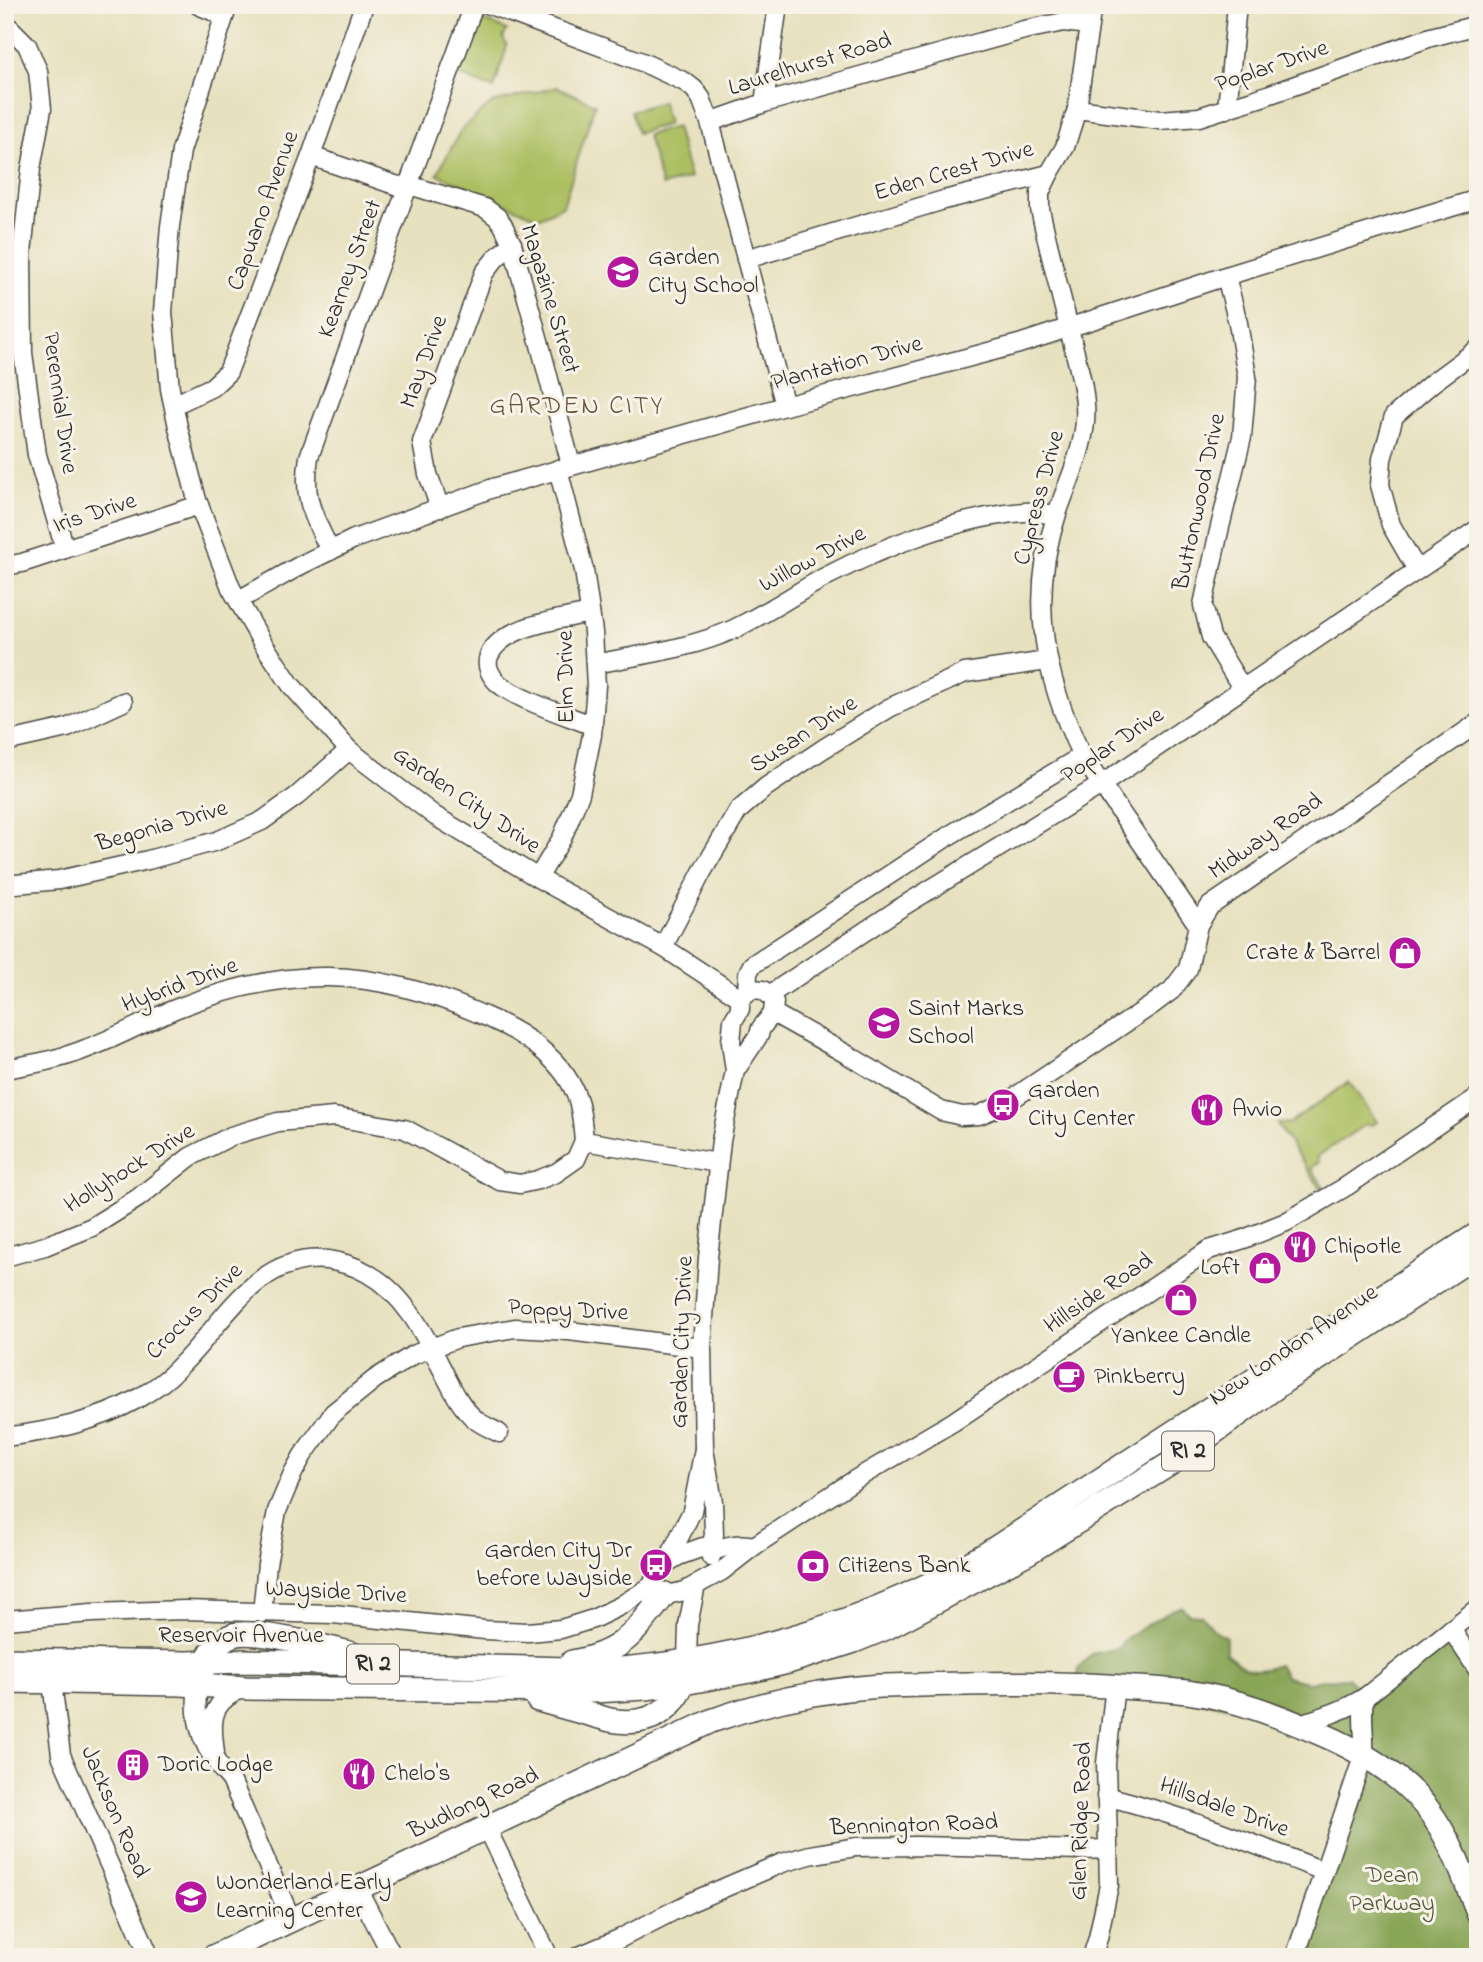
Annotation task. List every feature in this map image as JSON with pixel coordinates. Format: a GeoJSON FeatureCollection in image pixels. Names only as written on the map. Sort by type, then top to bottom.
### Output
{"type":"FeatureCollection","features":[{"type":"Feature","properties":{"kind":"main road","name":"New London Avenue"},"geometry":{"type":"LineString","coordinates":[[685,1672],[832,1625],[895,1601],[957,1571],[1478,1234]]}},
{"type":"Feature","properties":{"kind":"main road","name":"New London Avenue"},"geometry":{"type":"LineString","coordinates":[[685,1672],[750,1671],[788,1662],[854,1641],[904,1619],[987,1576],[1173,1462],[1283,1382],[1478,1254]]}},
{"type":"Feature","properties":{"kind":"main road"},"geometry":{"type":"LineString","coordinates":[[541,1667],[596,1657],[622,1644],[634,1634],[659,1590]]}},
{"type":"Feature","properties":{"kind":"main road","name":"RI 2"},"geometry":{"type":"LineString","coordinates":[[205,1663],[214,1647],[239,1634],[335,1649],[392,1664],[685,1672]]}},
{"type":"Feature","properties":{"kind":"main road","name":"Reservoir Avenue"},"geometry":{"type":"LineString","coordinates":[[5,1660],[205,1663]]}},
{"type":"Feature","properties":{"kind":"main road"},"geometry":{"type":"LineString","coordinates":[[198,1685],[205,1663]]}},
{"type":"Feature","properties":{"kind":"main road"},"geometry":{"type":"LineString","coordinates":[[501,1691],[598,1718],[631,1722],[649,1719],[662,1713],[674,1700],[685,1672]]}},
{"type":"Feature","properties":{"kind":"main road","name":"Reservoir Avenue"},"geometry":{"type":"LineString","coordinates":[[5,1681],[246,1688],[594,1691],[646,1688],[685,1672]]}},
{"type":"Feature","properties":{"kind":"main road","name":"Budlong Road"},"geometry":{"type":"LineString","coordinates":[[227,1954],[292,1919],[690,1731],[760,1705],[821,1692],[880,1686],[1115,1686]]}},
{"type":"Feature","properties":{"kind":"main road"},"geometry":{"type":"LineString","coordinates":[[1115,1686],[1194,1693],[1248,1706],[1298,1724],[1364,1754],[1410,1790],[1427,1808],[1470,1867],[1475,1899]]}},
{"type":"Feature","properties":{"kind":"street"},"geometry":{"type":"LineString","coordinates":[[198,5],[226,11]]}},
{"type":"Feature","properties":{"kind":"street","name":"Capuano Avenue"},"geometry":{"type":"LineString","coordinates":[[174,405],[212,387],[228,372],[311,156],[364,5]]}},
{"type":"Feature","properties":{"kind":"street","name":"Kearney Street"},"geometry":{"type":"LineString","coordinates":[[330,551],[312,513],[307,495],[309,457],[474,5]]}},
{"type":"Feature","properties":{"kind":"street"},"geometry":{"type":"LineString","coordinates":[[489,5],[642,62],[685,82],[701,98],[710,122],[785,406]]}},
{"type":"Feature","properties":{"kind":"street"},"geometry":{"type":"LineString","coordinates":[[764,103],[778,5]]}},
{"type":"Feature","properties":{"kind":"street","name":"Eden Crest Drive"},"geometry":{"type":"LineString","coordinates":[[746,259],[944,200],[1049,174],[1065,147],[1077,109],[1091,5]]}},
{"type":"Feature","properties":{"kind":"street"},"geometry":{"type":"LineString","coordinates":[[1227,109],[1237,5]]}},
{"type":"Feature","properties":{"kind":"street","name":"Garden City Drive"},"geometry":{"type":"LineString","coordinates":[[226,11],[181,152],[170,226],[163,312],[170,389],[200,505],[232,589],[262,642],[291,685],[349,750],[435,816],[538,878],[663,947],[743,1000]]}},
{"type":"Feature","properties":{"kind":"street","name":"Laurelhurst Road"},"geometry":{"type":"LineString","coordinates":[[710,122],[764,103],[1024,30],[1064,22],[1088,25]]}},
{"type":"Feature","properties":{"kind":"street","name":"Perennial Drive"},"geometry":{"type":"LineString","coordinates":[[5,23],[27,45],[38,71],[42,109],[31,169],[22,253],[23,353],[37,455],[65,549]]}},
{"type":"Feature","properties":{"kind":"street","name":"Poplar Drive"},"geometry":{"type":"LineString","coordinates":[[1077,109],[1160,120],[1199,117],[1431,37],[1478,25]]}},
{"type":"Feature","properties":{"kind":"street","name":"Magazine Street"},"geometry":{"type":"LineString","coordinates":[[311,156],[398,186],[409,186],[485,208],[497,217],[512,244],[539,341],[564,467]]}},
{"type":"Feature","properties":{"kind":"street","name":"Cypress Drive"},"geometry":{"type":"LineString","coordinates":[[1049,174],[1040,193],[1040,209],[1083,384],[1085,422],[1077,460],[1056,515],[1044,561],[1042,621],[1047,661],[1057,696],[1082,756],[1199,925]]}},
{"type":"Feature","properties":{"kind":"street","name":"Plantation Drive"},"geometry":{"type":"LineString","coordinates":[[239,600],[355,539],[493,488],[1019,344],[1226,276],[1478,199]]}},
{"type":"Feature","properties":{"kind":"street","name":"May Drive"},"geometry":{"type":"LineString","coordinates":[[440,508],[428,474],[422,442],[484,273],[512,244]]}},
{"type":"Feature","properties":{"kind":"street","name":"Buttonwood Drive"},"geometry":{"type":"LineString","coordinates":[[1226,276],[1238,323],[1247,377],[1242,437],[1203,605],[1211,637],[1242,688]]}},
{"type":"Feature","properties":{"kind":"street"},"geometry":{"type":"LineString","coordinates":[[1417,570],[1391,525],[1380,485],[1382,460],[1394,416],[1432,383],[1478,349]]}},
{"type":"Feature","properties":{"kind":"street","name":"Elm Drive"},"geometry":{"type":"LineString","coordinates":[[538,878],[562,838],[580,794],[593,726],[596,686],[584,569],[564,467]]}},
{"type":"Feature","properties":{"kind":"street","name":"Iris Drive"},"geometry":{"type":"LineString","coordinates":[[5,566],[142,526],[200,505]]}},
{"type":"Feature","properties":{"kind":"street","name":"Willow Drive"},"geometry":{"type":"LineString","coordinates":[[595,664],[687,645],[732,630],[827,576],[885,549],[935,531],[1027,511],[1056,515]]}},
{"type":"Feature","properties":{"kind":"street","name":"Poplar Drive"},"geometry":{"type":"LineString","coordinates":[[769,995],[900,908],[1101,785],[1478,529]]}},
{"type":"Feature","properties":{"kind":"street"},"geometry":{"type":"LineString","coordinates":[[590,613],[510,633],[496,643],[487,660],[488,670],[498,683],[528,700],[593,726]]}},
{"type":"Feature","properties":{"kind":"street","name":"Susan Drive"},"geometry":{"type":"LineString","coordinates":[[663,947],[738,811],[766,787],[889,708],[965,673],[1047,661]]}},
{"type":"Feature","properties":{"kind":"street"},"geometry":{"type":"LineString","coordinates":[[5,742],[67,728],[123,702]]}},
{"type":"Feature","properties":{"kind":"street","name":"Midway Road"},"geometry":{"type":"LineString","coordinates":[[769,1017],[815,1036],[941,1111],[962,1116],[979,1115],[1003,1105],[1172,990],[1188,969],[1199,925],[1210,906],[1478,723]]}},
{"type":"Feature","properties":{"kind":"street","name":"Begonia Drive"},"geometry":{"type":"LineString","coordinates":[[5,885],[59,880],[217,841],[262,821],[297,796],[349,750]]}},
{"type":"Feature","properties":{"kind":"street","name":"Poplar Drive"},"geometry":{"type":"LineString","coordinates":[[743,1000],[752,965],[950,835],[1082,756]]}},
{"type":"Feature","properties":{"kind":"street","name":"Hybrid Drive"},"geometry":{"type":"LineString","coordinates":[[5,1069],[86,1049],[174,1009],[224,991],[309,976],[339,976],[406,986],[458,1004],[506,1025],[553,1060],[565,1077],[579,1102],[584,1141]]}},
{"type":"Feature","properties":{"kind":"street","name":"Garden City Drive"},"geometry":{"type":"LineString","coordinates":[[685,1672],[688,1625],[701,1582],[712,1561],[709,1551],[714,1535],[705,1449],[702,1348],[718,1163],[735,1071],[731,1042],[733,1021],[743,1000],[758,989],[769,995]]}},
{"type":"Feature","properties":{"kind":"street"},"geometry":{"type":"LineString","coordinates":[[769,995],[774,1003],[769,1017]]}},
{"type":"Feature","properties":{"kind":"street","name":"Garden City Drive"},"geometry":{"type":"LineString","coordinates":[[743,1000],[744,1018],[748,1021],[754,1024],[769,1017]]}},
{"type":"Feature","properties":{"kind":"street","name":"Garden City Drive"},"geometry":{"type":"LineString","coordinates":[[735,1071],[769,1017]]}},
{"type":"Feature","properties":{"kind":"street","name":"Hillside Road"},"geometry":{"type":"LineString","coordinates":[[701,1582],[722,1571],[750,1545],[953,1422],[1209,1250],[1286,1222],[1347,1186],[1478,1097]]}},
{"type":"Feature","properties":{"kind":"street","name":"Hollyhock Drive"},"geometry":{"type":"LineString","coordinates":[[5,1257],[45,1246],[92,1227],[138,1198],[190,1157],[231,1136],[278,1122],[334,1117],[405,1129],[500,1181],[520,1184],[556,1173],[576,1159],[584,1141]]}},
{"type":"Feature","properties":{"kind":"street"},"geometry":{"type":"LineString","coordinates":[[584,1141],[718,1163]]}},
{"type":"Feature","properties":{"kind":"street","name":"Crocus Drive"},"geometry":{"type":"LineString","coordinates":[[5,1437],[64,1427],[100,1416],[138,1398],[178,1369],[238,1299],[260,1280],[276,1269],[299,1260],[317,1259],[340,1262],[363,1270],[381,1281],[404,1303],[432,1348],[457,1399],[476,1420],[499,1433]]}},
{"type":"Feature","properties":{"kind":"street","name":"Poppy Drive"},"geometry":{"type":"LineString","coordinates":[[262,1613],[267,1564],[277,1511],[293,1472],[333,1413],[375,1379],[412,1355],[458,1338],[515,1328],[569,1331],[702,1348]]}},
{"type":"Feature","properties":{"kind":"street","name":"Garden City Drive"},"geometry":{"type":"LineString","coordinates":[[659,1590],[656,1575],[665,1564],[692,1511],[705,1449]]}},
{"type":"Feature","properties":{"kind":"street"},"geometry":{"type":"LineString","coordinates":[[714,1520],[726,1531],[750,1545]]}},
{"type":"Feature","properties":{"kind":"street","name":"Hillside Road"},"geometry":{"type":"LineString","coordinates":[[709,1551],[724,1546],[750,1545]]}},
{"type":"Feature","properties":{"kind":"street"},"geometry":{"type":"LineString","coordinates":[[665,1564],[703,1547],[709,1551]]}},
{"type":"Feature","properties":{"kind":"street"},"geometry":{"type":"LineString","coordinates":[[659,1590],[679,1593],[701,1582]]}},
{"type":"Feature","properties":{"kind":"street","name":"Wayside Drive"},"geometry":{"type":"LineString","coordinates":[[5,1620],[92,1613],[165,1611],[333,1614],[496,1631],[536,1632],[561,1629],[593,1619],[659,1590]]}},
{"type":"Feature","properties":{"kind":"street"},"geometry":{"type":"LineString","coordinates":[[1298,1724],[1331,1715],[1364,1698],[1478,1608]]}},
{"type":"Feature","properties":{"kind":"street"},"geometry":{"type":"LineString","coordinates":[[1451,1629],[1478,1670]]}},
{"type":"Feature","properties":{"kind":"street","name":"Jackson Road"},"geometry":{"type":"LineString","coordinates":[[52,1682],[61,1755],[150,1957]]}},
{"type":"Feature","properties":{"kind":"street"},"geometry":{"type":"LineString","coordinates":[[198,1685],[196,1702],[203,1742],[216,1764],[231,1780],[292,1919]]}},
{"type":"Feature","properties":{"kind":"street","name":"Glen Ridge Road"},"geometry":{"type":"LineString","coordinates":[[1092,1957],[1109,1885],[1106,1763],[1115,1686]]}},
{"type":"Feature","properties":{"kind":"street"},"geometry":{"type":"LineString","coordinates":[[216,1764],[212,1732],[214,1717],[224,1698],[246,1688]]}},
{"type":"Feature","properties":{"kind":"street"},"geometry":{"type":"LineString","coordinates":[[1295,1957],[1364,1754],[1364,1698]]}},
{"type":"Feature","properties":{"kind":"street","name":"Hillsdale Drive"},"geometry":{"type":"LineString","coordinates":[[1106,1796],[1218,1829],[1323,1871]]}},
{"type":"Feature","properties":{"kind":"street"},"geometry":{"type":"LineString","coordinates":[[486,1828],[548,1957]]}},
{"type":"Feature","properties":{"kind":"street","name":"Bennington Road"},"geometry":{"type":"LineString","coordinates":[[577,1957],[691,1902],[782,1863],[810,1855],[856,1847],[1107,1849]]}},
{"type":"Feature","properties":{"kind":"street"},"geometry":{"type":"LineString","coordinates":[[357,1888],[393,1957]]}},
{"type":"Feature","properties":{"kind":"green space"},"geometry":{"type":"Polygon","coordinates":[[[476,17],[507,30],[503,38],[507,46],[494,89],[456,74],[476,17]]]}},
{"type":"Feature","properties":{"kind":"green space"},"geometry":{"type":"Polygon","coordinates":[[[557,87],[595,104],[563,206],[538,218],[437,174],[461,130],[492,103],[557,87]]]}},
{"type":"Feature","properties":{"kind":"green space"},"geometry":{"type":"Polygon","coordinates":[[[662,102],[668,124],[637,133],[631,111],[662,102]]]}},
{"type":"Feature","properties":{"kind":"green space"},"geometry":{"type":"Polygon","coordinates":[[[676,127],[690,178],[662,186],[647,135],[676,127]]]}},
{"type":"Feature","properties":{"kind":"green space"},"geometry":{"type":"Polygon","coordinates":[[[1349,1082],[1377,1122],[1366,1124],[1318,1156],[1319,1162],[1311,1168],[1326,1190],[1323,1192],[1277,1124],[1290,1123],[1349,1082]]]}},
{"type":"Feature","properties":{"kind":"green space","name":"Dean Parkway"},"geometry":{"type":"Polygon","coordinates":[[[1182,1607],[1188,1614],[1201,1615],[1213,1629],[1226,1637],[1226,1653],[1244,1667],[1262,1670],[1278,1665],[1286,1677],[1307,1682],[1348,1677],[1363,1696],[1446,1632],[1478,1672],[1478,1863],[1464,1869],[1478,1918],[1478,1957],[1294,1957],[1362,1755],[1263,1712],[1079,1682],[1078,1668],[1092,1654],[1118,1648],[1126,1638],[1172,1610],[1182,1607]]]}},
{"type":"Feature","properties":{"kind":"place","name":"Garden City School"},"geometry":{"type":"Point","coordinates":[623,272]}},
{"type":"Feature","properties":{"kind":"place","name":"Crate & Barrel"},"geometry":{"type":"Point","coordinates":[1405,953]}},
{"type":"Feature","properties":{"kind":"place","name":"Saint Marks School"},"geometry":{"type":"Point","coordinates":[884,1023]}},
{"type":"Feature","properties":{"kind":"place","name":"Garden City Center"},"geometry":{"type":"Point","coordinates":[1003,1105]}},
{"type":"Feature","properties":{"kind":"place","name":"Avvio"},"geometry":{"type":"Point","coordinates":[1207,1110]}},
{"type":"Feature","properties":{"kind":"place","name":"Chipotle"},"geometry":{"type":"Point","coordinates":[1300,1247]}},
{"type":"Feature","properties":{"kind":"place","name":"Loft"},"geometry":{"type":"Point","coordinates":[1265,1268]}},
{"type":"Feature","properties":{"kind":"place","name":"Yankee Candle"},"geometry":{"type":"Point","coordinates":[1181,1300]}},
{"type":"Feature","properties":{"kind":"place","name":"Pinkberry"},"geometry":{"type":"Point","coordinates":[1069,1377]}},
{"type":"Feature","properties":{"kind":"place","name":"Garden City Dr before Wayside"},"geometry":{"type":"Point","coordinates":[656,1565]}},
{"type":"Feature","properties":{"kind":"place","name":"Citizens Bank"},"geometry":{"type":"Point","coordinates":[813,1566]}},
{"type":"Feature","properties":{"kind":"place","name":"Doric Lodge"},"geometry":{"type":"Point","coordinates":[133,1765]}},
{"type":"Feature","properties":{"kind":"place","name":"Chelo's"},"geometry":{"type":"Point","coordinates":[359,1774]}},
{"type":"Feature","properties":{"kind":"place","name":"Wonderland Early Learning Center"},"geometry":{"type":"Point","coordinates":[191,1897]}},
{"type":"Feature","properties":{"kind":"district","name":"GARDEN CITY"},"geometry":{"type":"Point","coordinates":[577,407]}}]}
